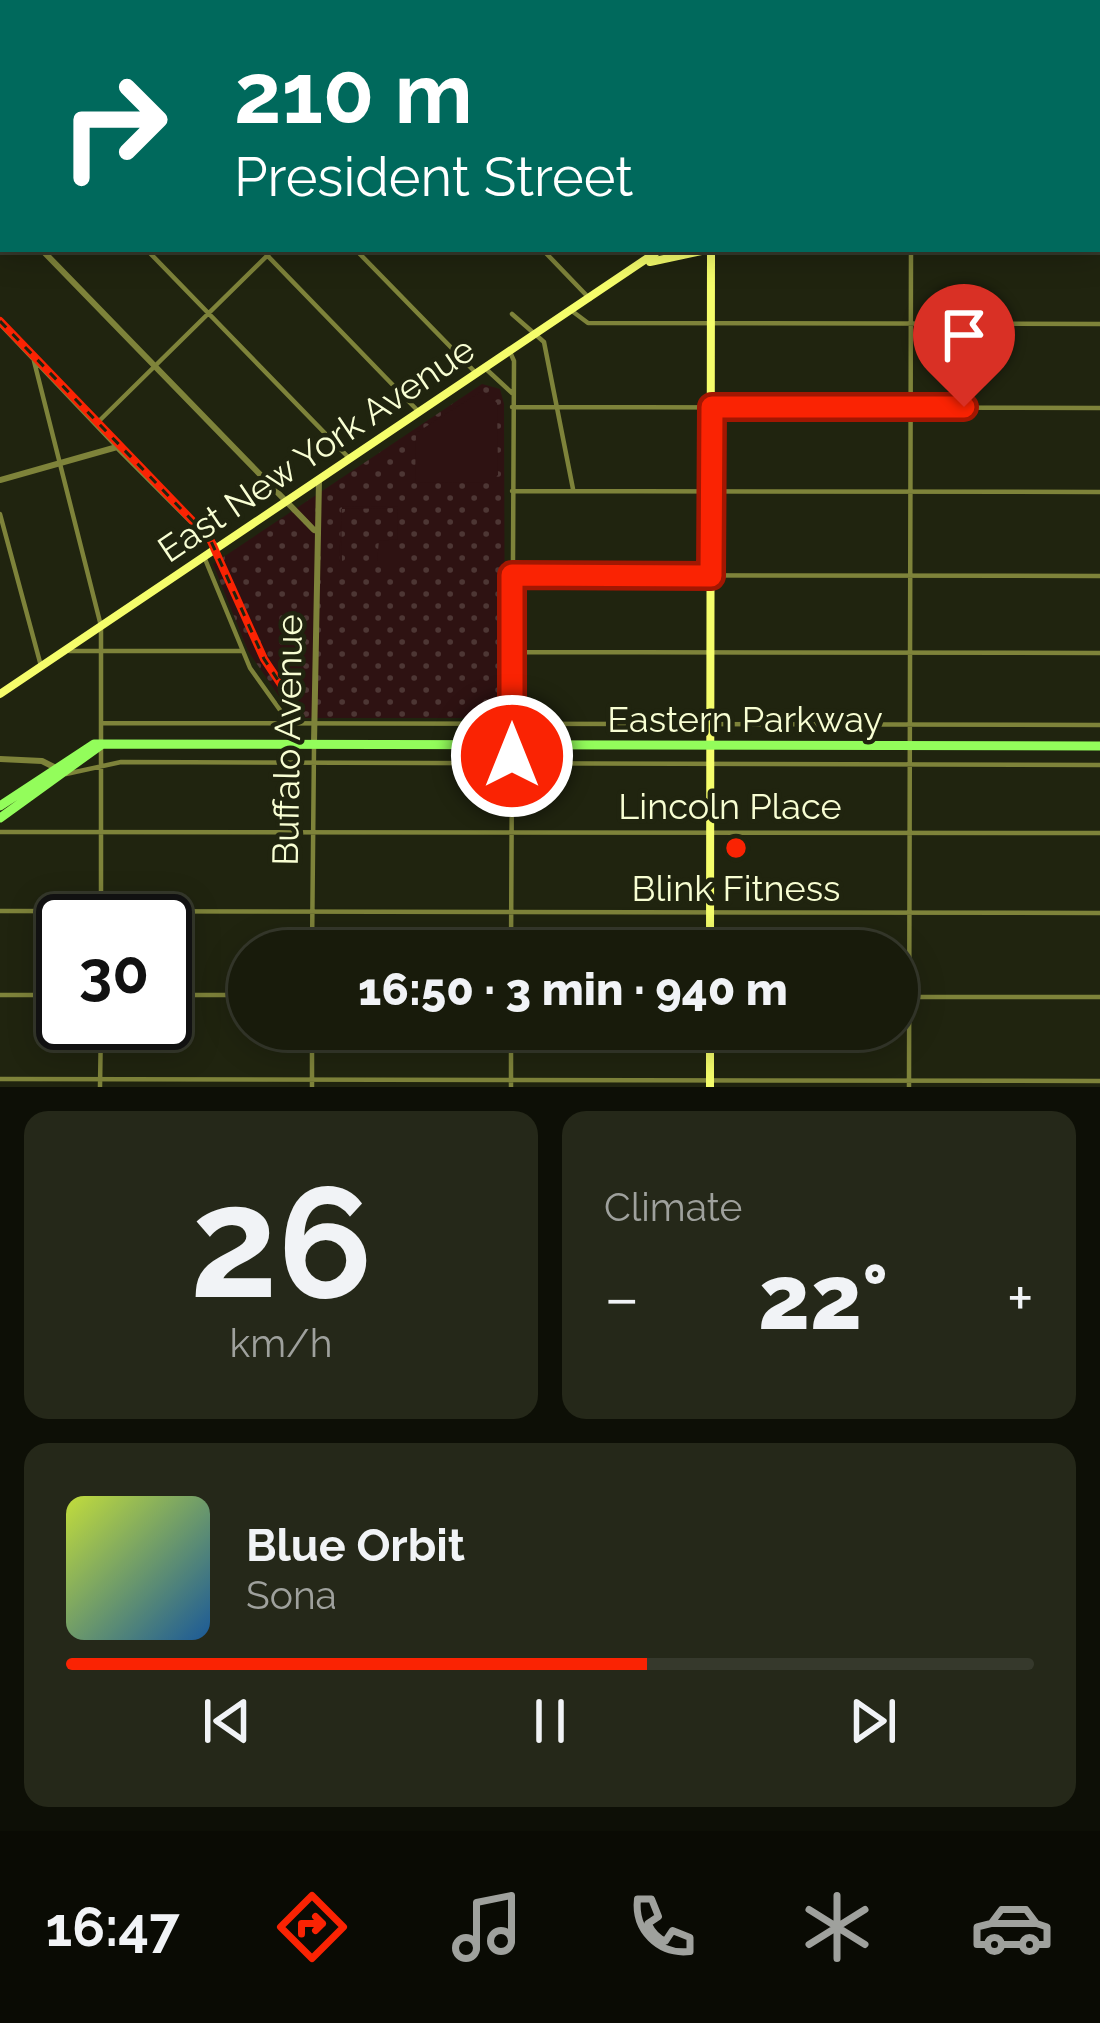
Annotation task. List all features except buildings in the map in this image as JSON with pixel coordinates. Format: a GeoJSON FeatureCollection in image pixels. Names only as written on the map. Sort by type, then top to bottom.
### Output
{"type":"FeatureCollection","features":[{"type":"Feature","properties":{"kind":"main road","name":"East New York Avenue"},"geometry":{"type":"LineString","coordinates":[[0,694],[659,252]]}},
{"type":"Feature","properties":{"kind":"main road"},"geometry":{"type":"LineString","coordinates":[[648,262],[697,252]]}},
{"type":"Feature","properties":{"kind":"main road"},"geometry":{"type":"LineString","coordinates":[[710,930],[712,252]]}},
{"type":"Feature","properties":{"kind":"main road","name":"Eastern Parkway"},"geometry":{"type":"LineString","coordinates":[[0,818],[85,748],[101,745],[1100,746]]}},
{"type":"Feature","properties":{"kind":"main road","name":"Eastern Parkway"},"geometry":{"type":"LineString","coordinates":[[0,806],[58,772]]}},
{"type":"Feature","properties":{"kind":"main road"},"geometry":{"type":"LineString","coordinates":[[710,1050],[710,1084]]}},
{"type":"Feature","properties":{"kind":"street"},"geometry":{"type":"LineString","coordinates":[[44,252],[314,530]]}},
{"type":"Feature","properties":{"kind":"street"},"geometry":{"type":"LineString","coordinates":[[149,252],[350,459]]}},
{"type":"Feature","properties":{"kind":"street"},"geometry":{"type":"LineString","coordinates":[[264,252],[420,413]]}},
{"type":"Feature","properties":{"kind":"street"},"geometry":{"type":"LineString","coordinates":[[96,424],[271,252]]}},
{"type":"Feature","properties":{"kind":"street"},"geometry":{"type":"LineString","coordinates":[[358,252],[512,394]]}},
{"type":"Feature","properties":{"kind":"street"},"geometry":{"type":"LineString","coordinates":[[545,252],[590,298]]}},
{"type":"Feature","properties":{"kind":"street"},"geometry":{"type":"LineString","coordinates":[[638,252],[648,262]]}},
{"type":"Feature","properties":{"kind":"street"},"geometry":{"type":"LineString","coordinates":[[910,252],[910,930]]}},
{"type":"Feature","properties":{"kind":"street"},"geometry":{"type":"LineString","coordinates":[[572,310],[588,323],[1100,324]]}},
{"type":"Feature","properties":{"kind":"street"},"geometry":{"type":"LineString","coordinates":[[512,314],[544,341],[574,491]]}},
{"type":"Feature","properties":{"kind":"street"},"geometry":{"type":"LineString","coordinates":[[0,326],[218,548]]}},
{"type":"Feature","properties":{"kind":"street"},"geometry":{"type":"LineString","coordinates":[[510,352],[511,930]]}},
{"type":"Feature","properties":{"kind":"street"},"geometry":{"type":"LineString","coordinates":[[34,362],[101,626],[101,894]]}},
{"type":"Feature","properties":{"kind":"street"},"geometry":{"type":"LineString","coordinates":[[41,398],[45,387],[55,382]]}},
{"type":"Feature","properties":{"kind":"street"},"geometry":{"type":"LineString","coordinates":[[512,407],[1100,408]]}},
{"type":"Feature","properties":{"kind":"street"},"geometry":{"type":"LineString","coordinates":[[0,480],[117,447]]}},
{"type":"Feature","properties":{"kind":"street","name":"Buffalo Avenue"},"geometry":{"type":"LineString","coordinates":[[312,930],[314,530],[319,480]]}},
{"type":"Feature","properties":{"kind":"street"},"geometry":{"type":"LineString","coordinates":[[512,491],[1100,492]]}},
{"type":"Feature","properties":{"kind":"street"},"geometry":{"type":"LineString","coordinates":[[0,514],[41,666]]}},
{"type":"Feature","properties":{"kind":"street"},"geometry":{"type":"LineString","coordinates":[[204,557],[242,651],[290,724]]}},
{"type":"Feature","properties":{"kind":"street"},"geometry":{"type":"LineString","coordinates":[[512,575],[1100,576]]}},
{"type":"Feature","properties":{"kind":"street"},"geometry":{"type":"LineString","coordinates":[[64,651],[242,651]]}},
{"type":"Feature","properties":{"kind":"street"},"geometry":{"type":"LineString","coordinates":[[512,652],[1100,653]]}},
{"type":"Feature","properties":{"kind":"street"},"geometry":{"type":"LineString","coordinates":[[101,723],[1100,725]]}},
{"type":"Feature","properties":{"kind":"street"},"geometry":{"type":"LineString","coordinates":[[0,759],[43,760],[58,772],[101,764],[1100,765]]}},
{"type":"Feature","properties":{"kind":"street","name":"Lincoln Place"},"geometry":{"type":"LineString","coordinates":[[0,832],[1100,833]]}},
{"type":"Feature","properties":{"kind":"street"},"geometry":{"type":"LineString","coordinates":[[0,911],[36,911]]}},
{"type":"Feature","properties":{"kind":"street"},"geometry":{"type":"LineString","coordinates":[[192,912],[1100,913]]}},
{"type":"Feature","properties":{"kind":"street"},"geometry":{"type":"LineString","coordinates":[[0,995],[36,995]]}},
{"type":"Feature","properties":{"kind":"street"},"geometry":{"type":"LineString","coordinates":[[192,995],[228,995]]}},
{"type":"Feature","properties":{"kind":"street"},"geometry":{"type":"LineString","coordinates":[[918,997],[1100,997]]}},
{"type":"Feature","properties":{"kind":"street"},"geometry":{"type":"LineString","coordinates":[[100,1050],[100,1083]]}},
{"type":"Feature","properties":{"kind":"street"},"geometry":{"type":"LineString","coordinates":[[312,1050],[312,1083]]}},
{"type":"Feature","properties":{"kind":"street"},"geometry":{"type":"LineString","coordinates":[[511,1050],[511,1083]]}},
{"type":"Feature","properties":{"kind":"street"},"geometry":{"type":"LineString","coordinates":[[909,1050],[909,1084]]}},
{"type":"Feature","properties":{"kind":"street"},"geometry":{"type":"LineString","coordinates":[[0,1079],[100,1083],[1100,1081]]}},
{"type":"Feature","properties":{"kind":"shaded area"},"geometry":{"type":"Polygon","coordinates":[[[482,384],[500,389],[504,404],[505,718],[294,718],[248,651],[213,564],[482,384]]]}},
{"type":"Feature","properties":{"kind":"shaded area"},"geometry":{"type":"Polygon","coordinates":[[[482,391],[497,403],[498,475],[490,482],[415,483],[416,433],[482,391]]]}},
{"type":"Feature","properties":{"kind":"shaded area"},"geometry":{"type":"Polygon","coordinates":[[[399,507],[399,562],[339,562],[341,521],[342,561],[377,561],[379,541],[398,539],[397,508],[342,509],[399,507]]]}},
{"type":"Feature","properties":{"kind":"railway"},"geometry":{"type":"LineString","coordinates":[[0,321],[210,539],[264,659],[282,686]]}},
{"type":"Feature","properties":{"kind":"place","name":"Blink Fitness"},"geometry":{"type":"Point","coordinates":[736,848]}},
{"type":"Feature","properties":{"kind":"route"},"geometry":{"type":"LineString","coordinates":[[512,756],[512,575],[711,576],[712,407],[964,407]]}}]}
